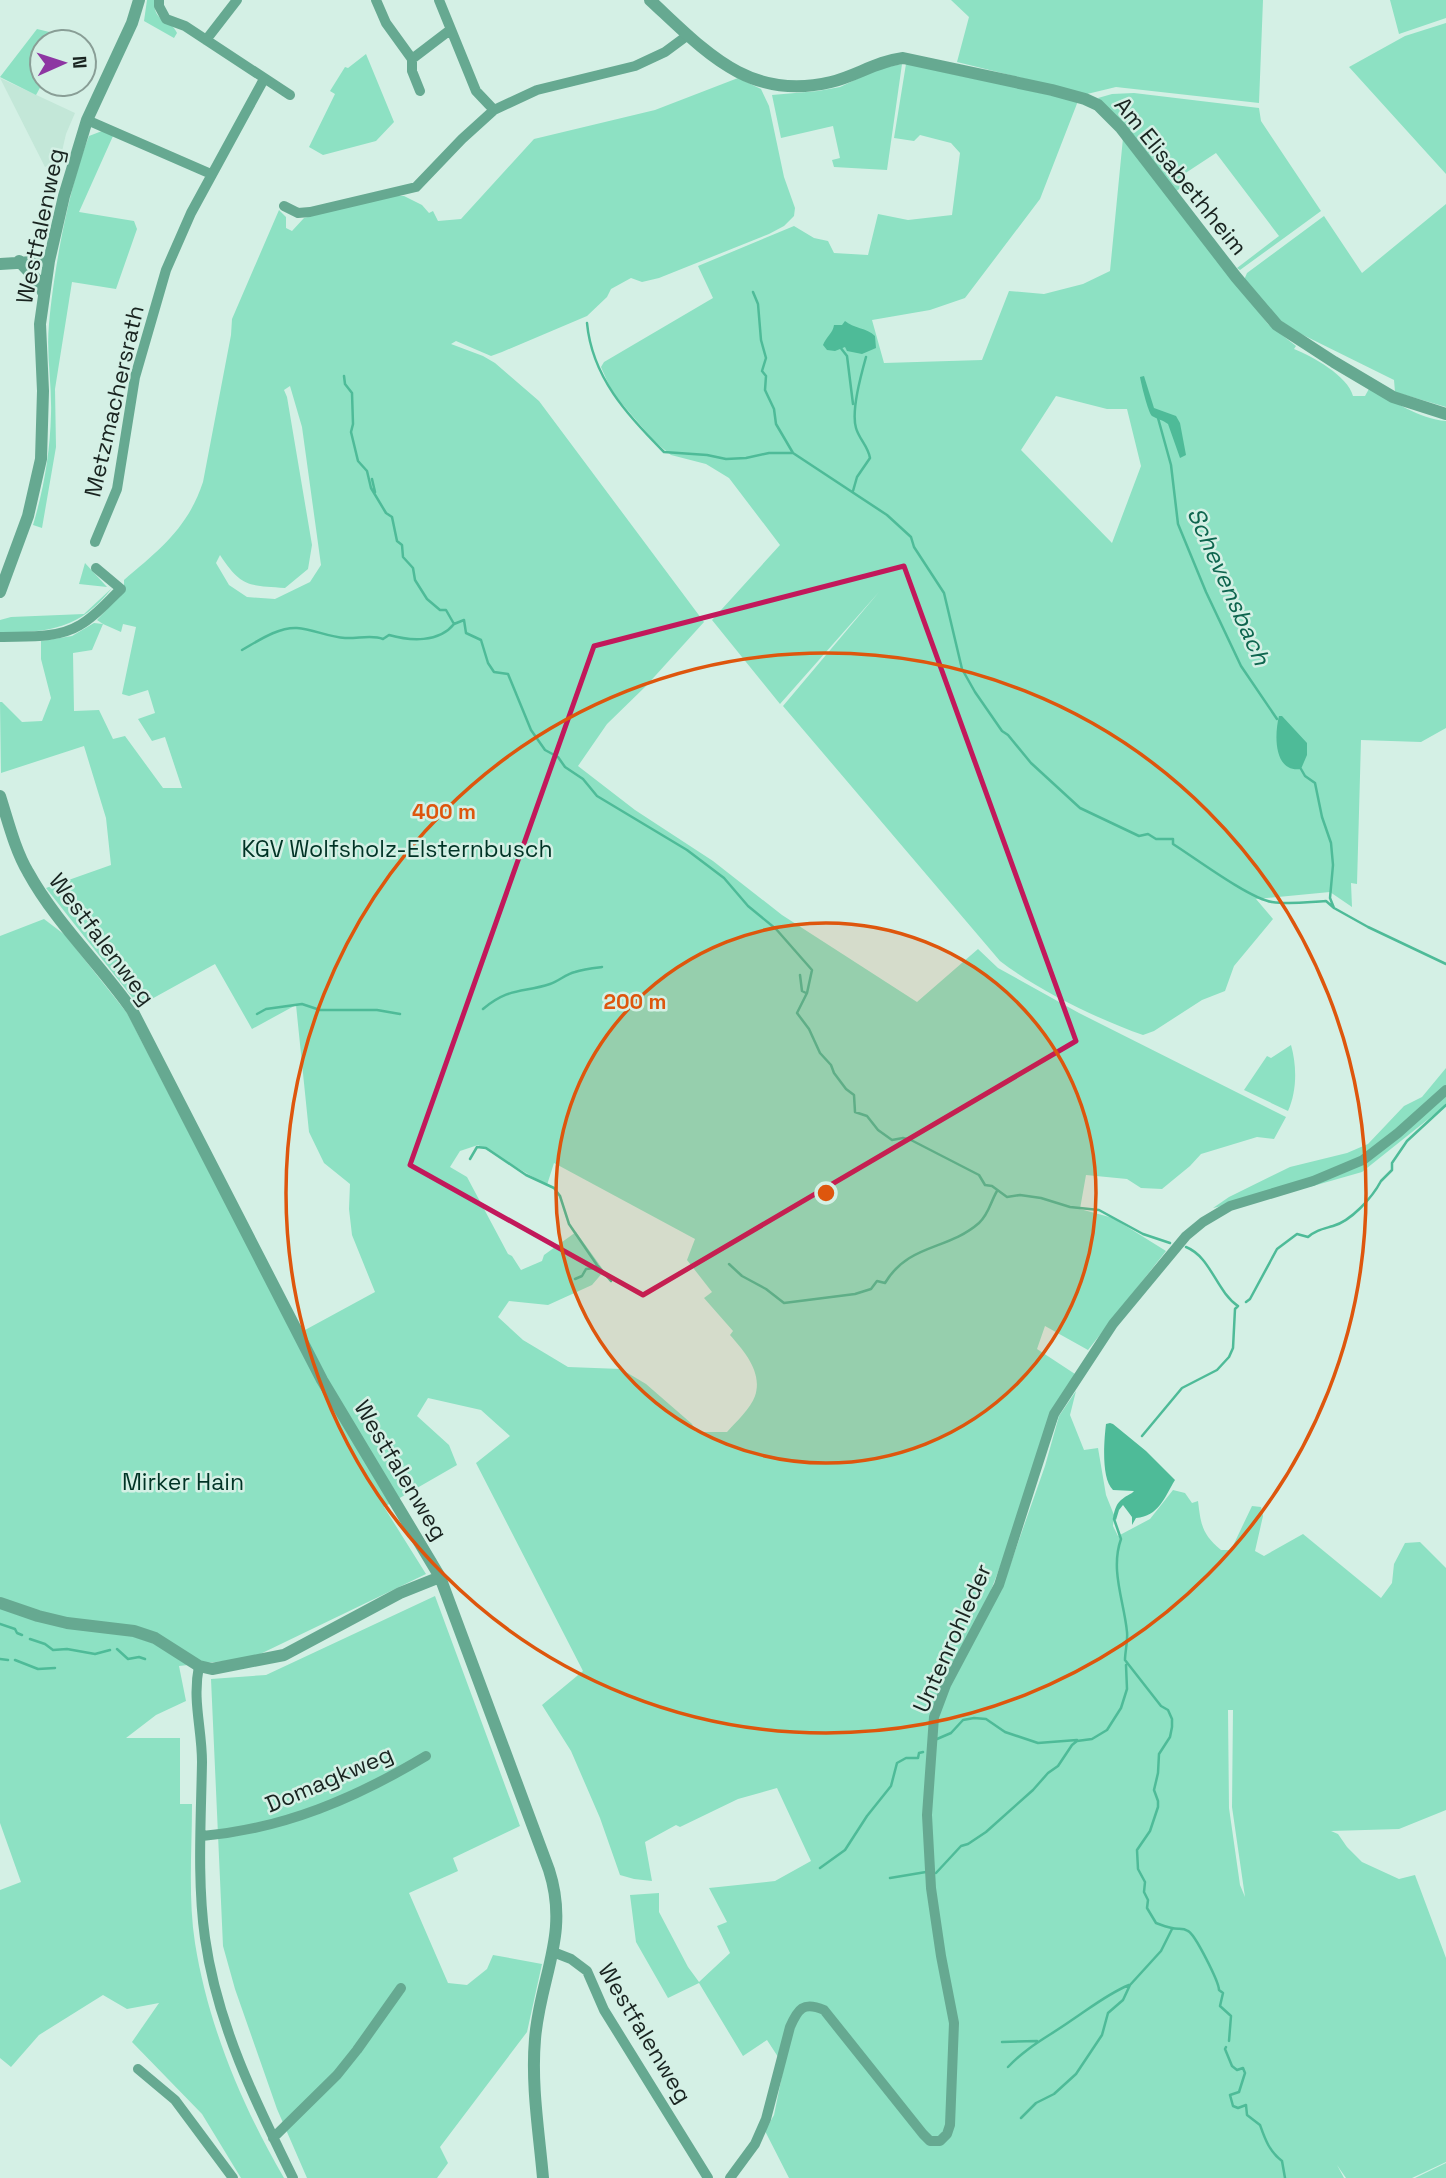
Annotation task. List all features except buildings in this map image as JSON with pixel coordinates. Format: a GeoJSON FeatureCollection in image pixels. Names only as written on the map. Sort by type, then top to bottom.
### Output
{"type":"FeatureCollection","features":[{"type":"Feature","properties":{"kind":"street","name":"Westfalenweg"},"geometry":{"type":"LineString","coordinates":[[0,592],[28,516],[41,458],[43,391],[40,324],[49,261],[72,165],[86,120],[132,23],[139,0]]}},
{"type":"Feature","properties":{"kind":"street"},"geometry":{"type":"LineString","coordinates":[[159,0],[166,19],[185,26],[290,95]]}},
{"type":"Feature","properties":{"kind":"street"},"geometry":{"type":"LineString","coordinates":[[206,40],[237,0]]}},
{"type":"Feature","properties":{"kind":"street"},"geometry":{"type":"LineString","coordinates":[[376,0],[386,23],[412,59],[412,71],[420,91]]}},
{"type":"Feature","properties":{"kind":"street"},"geometry":{"type":"LineString","coordinates":[[439,0],[476,90],[494,110]]}},
{"type":"Feature","properties":{"kind":"street","name":"Am Elisabethheim"},"geometry":{"type":"LineString","coordinates":[[650,0],[729,68],[779,86],[811,87],[836,81],[891,59],[903,58],[1052,90],[1091,102],[1121,128],[1242,285],[1277,325],[1392,397],[1446,414]]}},
{"type":"Feature","properties":{"kind":"street"},"geometry":{"type":"LineString","coordinates":[[412,59],[450,30]]}},
{"type":"Feature","properties":{"kind":"street"},"geometry":{"type":"LineString","coordinates":[[285,206],[298,213],[310,212],[416,187],[468,132],[494,110],[537,90],[643,63],[676,45],[688,35]]}},
{"type":"Feature","properties":{"kind":"street","name":"Metzmachersrath"},"geometry":{"type":"LineString","coordinates":[[95,542],[117,489],[127,416],[148,326],[166,270],[211,174],[264,79]]}},
{"type":"Feature","properties":{"kind":"street"},"geometry":{"type":"LineString","coordinates":[[86,120],[211,174]]}},
{"type":"Feature","properties":{"kind":"street"},"geometry":{"type":"LineString","coordinates":[[19,261],[32,273],[44,295]]}},
{"type":"Feature","properties":{"kind":"street"},"geometry":{"type":"LineString","coordinates":[[0,264],[49,261]]}},
{"type":"Feature","properties":{"kind":"street"},"geometry":{"type":"LineString","coordinates":[[0,637],[67,632],[81,625],[121,589],[96,568]]}},
{"type":"Feature","properties":{"kind":"street","name":"Westfalenweg"},"geometry":{"type":"LineString","coordinates":[[0,796],[26,870],[53,910],[109,977],[132,1010],[322,1380],[440,1577],[553,1881],[558,1919],[553,1952],[571,1959],[587,1971],[604,2010],[708,2178]]}},
{"type":"Feature","properties":{"kind":"street","name":"Untenrohleder"},"geometry":{"type":"LineString","coordinates":[[730,2178],[755,2144],[766,2119],[790,2027],[803,2007],[813,2005],[824,2010],[930,2141],[940,2141],[947,2134],[950,2125],[954,2023],[930,1876],[927,1815],[934,1717],[947,1685],[999,1585],[1054,1414],[1113,1324],[1186,1236],[1230,1206],[1313,1181],[1363,1160],[1446,1090]]}},
{"type":"Feature","properties":{"kind":"street"},"geometry":{"type":"LineString","coordinates":[[0,1602],[67,1623],[134,1631],[155,1638],[199,1666],[212,1669],[284,1655],[400,1593],[440,1577]]}},
{"type":"Feature","properties":{"kind":"street"},"geometry":{"type":"LineString","coordinates":[[199,1666],[195,1692],[202,1756],[201,1892],[205,1936],[219,2005],[236,2055],[293,2178]]}},
{"type":"Feature","properties":{"kind":"street","name":"Domagkweg"},"geometry":{"type":"LineString","coordinates":[[202,1836],[248,1831],[319,1810],[380,1783],[426,1756]]}},
{"type":"Feature","properties":{"kind":"street"},"geometry":{"type":"LineString","coordinates":[[543,2178],[534,2086],[534,2052],[540,2002],[553,1952]]}},
{"type":"Feature","properties":{"kind":"street"},"geometry":{"type":"LineString","coordinates":[[273,2137],[337,2074],[401,1988]]}},
{"type":"Feature","properties":{"kind":"street"},"geometry":{"type":"LineString","coordinates":[[138,2069],[175,2100],[233,2178]]}},
{"type":"Feature","properties":{"kind":"highlighted area"},"geometry":{"type":"Polygon","coordinates":[[[904,566],[1076,1041],[643,1295],[410,1165],[594,646],[904,566]]]}},
{"type":"Feature","properties":{"kind":"shaded area"},"geometry":{"type":"Polygon","coordinates":[[[0,78],[28,91],[28,98],[43,98],[75,113],[66,134],[60,160],[45,167],[0,78]]]}},
{"type":"Feature","properties":{"kind":"shaded area"},"geometry":{"type":"Polygon","coordinates":[[[845,321],[875,336],[876,348],[862,354],[847,351],[845,347],[835,351],[827,350],[823,345],[834,325],[842,325],[845,321]]]}},
{"type":"Feature","properties":{"kind":"shaded area"},"geometry":{"type":"Polygon","coordinates":[[[1144,376],[1154,408],[1176,416],[1180,423],[1186,455],[1180,458],[1168,424],[1150,413],[1140,377],[1144,376]]]}},
{"type":"Feature","properties":{"kind":"shaded area"},"geometry":{"type":"Polygon","coordinates":[[[1279,716],[1307,743],[1307,755],[1301,769],[1292,769],[1285,765],[1278,752],[1279,716]]]}},
{"type":"Feature","properties":{"kind":"shaded area"},"geometry":{"type":"Polygon","coordinates":[[[1110,1423],[1146,1451],[1175,1480],[1156,1510],[1136,1518],[1132,1525],[1132,1517],[1123,1505],[1116,1520],[1113,1518],[1119,1502],[1134,1491],[1113,1490],[1109,1485],[1104,1459],[1106,1424],[1110,1423]]]}},
{"type":"Feature","properties":{"kind":"green space"},"geometry":{"type":"Polygon","coordinates":[[[147,0],[154,0],[159,17],[174,28],[177,33],[174,38],[144,21],[147,0]]]}},
{"type":"Feature","properties":{"kind":"green space"},"geometry":{"type":"Polygon","coordinates":[[[951,0],[1263,0],[1259,103],[1116,87],[1087,94],[957,62],[969,17],[951,0]]]}},
{"type":"Feature","properties":{"kind":"green space"},"geometry":{"type":"Polygon","coordinates":[[[1390,0],[1446,0],[1446,18],[1399,34],[1390,0]]]}},
{"type":"Feature","properties":{"kind":"green space"},"geometry":{"type":"Polygon","coordinates":[[[1446,23],[1446,174],[1349,67],[1405,36],[1446,23]]]}},
{"type":"Feature","properties":{"kind":"green space"},"geometry":{"type":"Polygon","coordinates":[[[28,41],[28,91],[0,77],[28,41]]]}},
{"type":"Feature","properties":{"kind":"green space"},"geometry":{"type":"Polygon","coordinates":[[[366,54],[394,122],[376,141],[323,155],[309,147],[335,94],[330,91],[345,67],[348,68],[366,54]]]}},
{"type":"Feature","properties":{"kind":"green space"},"geometry":{"type":"Polygon","coordinates":[[[902,64],[887,170],[834,167],[832,160],[840,158],[833,126],[781,138],[772,95],[840,87],[878,69],[902,64]]]}},
{"type":"Feature","properties":{"kind":"green space"},"geometry":{"type":"Polygon","coordinates":[[[906,64],[1078,101],[1040,199],[965,298],[930,310],[872,320],[884,363],[982,360],[1009,291],[1044,294],[1083,284],[1110,271],[1123,138],[1268,324],[1296,346],[1294,349],[1337,374],[1353,396],[1365,396],[1370,387],[1416,413],[1446,421],[1446,728],[1421,742],[1361,740],[1357,884],[1351,883],[1352,907],[1330,892],[1256,899],[1273,919],[1234,966],[1225,991],[1202,1000],[1154,1031],[1143,1035],[1068,1003],[1000,961],[783,706],[879,592],[780,704],[712,620],[780,545],[729,478],[706,464],[671,455],[654,441],[612,392],[601,367],[604,362],[713,298],[698,266],[794,226],[814,238],[828,241],[834,253],[868,255],[878,214],[908,220],[952,215],[960,153],[951,143],[920,135],[914,141],[894,138],[906,64]],[[1056,396],[1021,450],[1112,543],[1141,466],[1127,409],[1107,409],[1056,396]]]}},
{"type":"Feature","properties":{"kind":"green space"},"geometry":{"type":"Polygon","coordinates":[[[738,78],[761,89],[769,106],[784,177],[795,208],[794,216],[784,226],[769,234],[659,278],[642,282],[631,278],[611,289],[607,297],[587,316],[502,352],[491,356],[456,341],[451,344],[495,363],[539,401],[704,622],[607,724],[578,766],[635,810],[713,861],[782,915],[917,1002],[978,949],[998,968],[1079,1013],[1286,1117],[1274,1139],[1257,1137],[1201,1154],[1162,1189],[1141,1188],[1127,1179],[1086,1175],[1080,1209],[1113,1218],[1166,1251],[1088,1350],[1045,1326],[1037,1349],[1075,1374],[991,1590],[1001,1591],[1045,1466],[1059,1416],[1076,1391],[1070,1415],[1084,1450],[1098,1448],[1106,1495],[1114,1515],[1113,1526],[1118,1536],[1150,1519],[1173,1490],[1185,1493],[1192,1503],[1198,1501],[1204,1528],[1221,1550],[1231,1550],[1252,1506],[1261,1507],[1263,1516],[1255,1551],[1264,1556],[1303,1534],[1381,1598],[1392,1583],[1394,1564],[1405,1543],[1420,1542],[1446,1568],[1446,1810],[1399,1829],[1331,1831],[1338,1834],[1362,1862],[1399,1879],[1415,1875],[1446,1958],[1446,2162],[1412,2178],[1346,2178],[1337,2165],[1344,2178],[789,2178],[765,2131],[774,2115],[784,2066],[767,2040],[743,2056],[699,1983],[668,1998],[636,1942],[630,1895],[659,1893],[659,1912],[688,1967],[699,1982],[730,1953],[717,1926],[727,1922],[709,1888],[775,1881],[811,1861],[777,1788],[738,1799],[680,1827],[676,1825],[645,1842],[652,1881],[620,1875],[600,1818],[571,1751],[542,1705],[583,1671],[476,1463],[510,1436],[481,1410],[428,1398],[417,1416],[449,1445],[457,1465],[384,1507],[426,1574],[252,1658],[179,1666],[186,1701],[156,1715],[126,1738],[180,1738],[180,1804],[192,1804],[192,1909],[195,1943],[208,2004],[241,2094],[284,2178],[241,2178],[202,2114],[132,2042],[159,2003],[127,2009],[103,1995],[39,2035],[11,2067],[0,2058],[0,1890],[21,1882],[0,1823],[0,936],[44,919],[65,935],[127,1013],[294,1336],[375,1292],[352,1235],[350,1184],[324,1163],[309,1132],[296,1005],[252,1029],[215,964],[139,1006],[46,888],[111,865],[106,818],[84,746],[1,773],[0,702],[22,722],[42,721],[51,698],[41,659],[41,641],[72,636],[94,623],[103,624],[97,620],[124,591],[124,580],[171,537],[197,498],[203,482],[232,319],[279,210],[286,217],[286,228],[292,231],[304,218],[385,196],[404,196],[422,205],[429,213],[433,211],[438,221],[461,219],[534,139],[655,110],[738,78]],[[290,386],[284,390],[312,545],[308,569],[285,588],[254,585],[234,574],[220,555],[216,563],[229,585],[247,597],[275,599],[310,582],[321,565],[302,427],[290,386]],[[103,624],[92,650],[73,653],[74,711],[99,710],[113,739],[125,736],[163,788],[182,788],[165,737],[152,741],[138,719],[155,713],[148,690],[129,696],[122,694],[136,627],[123,624],[121,632],[103,624]],[[478,1145],[460,1151],[450,1167],[467,1177],[508,1254],[521,1270],[542,1261],[544,1255],[576,1232],[604,1271],[592,1285],[548,1305],[509,1301],[498,1317],[523,1340],[568,1367],[621,1369],[646,1384],[692,1424],[696,1432],[727,1432],[753,1401],[756,1379],[751,1362],[730,1335],[733,1331],[704,1298],[712,1292],[687,1260],[695,1239],[554,1163],[547,1185],[478,1145]],[[1228,1710],[1229,1808],[1240,1885],[1245,1897],[1232,1807],[1233,1710],[1228,1710]]]}},
{"type":"Feature","properties":{"kind":"green space"},"geometry":{"type":"Polygon","coordinates":[[[1134,93],[1259,108],[1261,121],[1321,211],[1240,270],[1237,268],[1279,236],[1216,153],[1184,174],[1189,182],[1175,192],[1128,128],[1098,98],[1134,93]]]}},
{"type":"Feature","properties":{"kind":"green space"},"geometry":{"type":"Polygon","coordinates":[[[102,131],[113,136],[79,212],[134,221],[137,229],[116,289],[72,282],[55,389],[56,447],[42,528],[33,525],[49,443],[51,403],[48,335],[51,302],[63,228],[82,156],[89,136],[102,131]]]}},
{"type":"Feature","properties":{"kind":"green space"},"geometry":{"type":"Polygon","coordinates":[[[1446,204],[1446,407],[1395,392],[1394,380],[1299,333],[1271,314],[1244,280],[1247,273],[1324,216],[1362,273],[1446,204]]]}},
{"type":"Feature","properties":{"kind":"green space"},"geometry":{"type":"Polygon","coordinates":[[[85,563],[107,587],[79,584],[85,563]]]}},
{"type":"Feature","properties":{"kind":"green space"},"geometry":{"type":"Polygon","coordinates":[[[112,588],[88,612],[63,626],[0,633],[0,620],[11,617],[84,614],[112,588]]]}},
{"type":"Feature","properties":{"kind":"green space"},"geometry":{"type":"Polygon","coordinates":[[[1291,1045],[1295,1078],[1288,1111],[1244,1090],[1267,1056],[1271,1058],[1291,1045]]]}},
{"type":"Feature","properties":{"kind":"green space"},"geometry":{"type":"Polygon","coordinates":[[[1446,1068],[1446,1105],[1362,1172],[1313,1186],[1213,1208],[1229,1197],[1290,1167],[1347,1153],[1368,1144],[1404,1106],[1422,1097],[1446,1068]]]}},
{"type":"Feature","properties":{"kind":"green space"},"geometry":{"type":"Polygon","coordinates":[[[435,1596],[520,1826],[453,1858],[458,1871],[409,1893],[448,1983],[467,1985],[487,1969],[493,1955],[542,1964],[527,2032],[440,2147],[448,2163],[437,2178],[307,2178],[277,2109],[235,1989],[223,1946],[211,1679],[266,1675],[435,1596]]]}},
{"type":"Feature","properties":{"kind":"green space"},"geometry":{"type":"Polygon","coordinates":[[[1446,2163],[1446,2178],[1415,2178],[1446,2163]]]}},
{"type":"Feature","properties":{"kind":"waterway"},"geometry":{"type":"LineString","coordinates":[[753,292],[758,304],[761,340],[766,358],[762,371],[766,376],[765,390],[774,409],[776,424],[793,453]]}},
{"type":"Feature","properties":{"kind":"waterway"},"geometry":{"type":"LineString","coordinates":[[587,323],[590,343],[604,378],[637,424],[664,452],[726,459],[769,453],[793,453],[887,515],[911,537],[914,547],[944,593],[962,669],[975,692],[1002,731],[1031,763],[1080,808],[1139,836],[1148,834],[1156,839],[1173,839],[1173,844],[1262,899],[1285,903],[1326,901],[1334,908]]}},
{"type":"Feature","properties":{"kind":"waterway"},"geometry":{"type":"LineString","coordinates":[[840,347],[847,356],[853,404]]}},
{"type":"Feature","properties":{"kind":"waterway"},"geometry":{"type":"LineString","coordinates":[[853,491],[857,477],[870,458],[857,432],[855,421],[857,393],[866,357]]}},
{"type":"Feature","properties":{"kind":"waterway"},"geometry":{"type":"LineString","coordinates":[[344,376],[345,384],[352,393],[351,432],[358,461],[367,471],[371,488],[386,513],[392,517],[397,541],[402,545],[403,557],[413,568],[415,580],[427,599],[440,610],[446,610],[454,624],[464,620],[466,633],[481,640],[488,663],[494,672],[508,674],[531,730],[545,750],[558,757],[565,767],[583,779],[597,796],[687,850],[724,878],[748,906],[776,929],[812,970],[807,993],[797,1013],[809,1029],[820,1053],[846,1089],[854,1095],[855,1112],[867,1116],[878,1130],[892,1140],[911,1140],[979,1175],[985,1185],[992,1186],[1007,1197],[1020,1195],[1070,1207],[1099,1210],[1143,1234],[1170,1243]]}},
{"type":"Feature","properties":{"kind":"waterway","name":"Schevensbach"},"geometry":{"type":"LineString","coordinates":[[1158,418],[1171,465],[1178,524],[1241,666],[1277,719]]}},
{"type":"Feature","properties":{"kind":"waterway"},"geometry":{"type":"LineString","coordinates":[[372,479],[375,492]]}},
{"type":"Feature","properties":{"kind":"waterway"},"geometry":{"type":"LineString","coordinates":[[242,650],[268,635],[290,628],[345,638],[383,639],[389,635],[424,639],[440,635],[454,624]]}},
{"type":"Feature","properties":{"kind":"waterway","name":"Schevensbach"},"geometry":{"type":"LineString","coordinates":[[1301,769],[1305,776],[1315,783],[1331,843],[1333,865],[1330,898],[1334,908],[1446,964]]}},
{"type":"Feature","properties":{"kind":"waterway"},"geometry":{"type":"LineString","coordinates":[[483,1009],[509,994],[550,984],[578,971],[602,967]]}},
{"type":"Feature","properties":{"kind":"waterway"},"geometry":{"type":"LineString","coordinates":[[800,975],[802,991],[806,993]]}},
{"type":"Feature","properties":{"kind":"waterway"},"geometry":{"type":"LineString","coordinates":[[257,1014],[266,1009],[302,1004],[320,1010],[377,1010],[400,1014]]}},
{"type":"Feature","properties":{"kind":"waterway"},"geometry":{"type":"LineString","coordinates":[[1246,1302],[1277,1249],[1297,1234],[1308,1237],[1354,1214],[1392,1170],[1392,1163],[1407,1141],[1446,1105]]}},
{"type":"Feature","properties":{"kind":"waterway"},"geometry":{"type":"LineString","coordinates":[[470,1159],[477,1147],[486,1148],[526,1175],[554,1188],[560,1196],[569,1224],[611,1281]]}},
{"type":"Feature","properties":{"kind":"waterway"},"geometry":{"type":"LineString","coordinates":[[729,1264],[742,1276],[784,1303],[855,1294],[871,1289],[877,1281],[885,1283],[895,1270],[917,1254],[967,1232],[985,1216],[997,1191]]}},
{"type":"Feature","properties":{"kind":"waterway"},"geometry":{"type":"LineString","coordinates":[[1142,1436],[1182,1388],[1217,1370],[1233,1348],[1235,1309],[1238,1306],[1230,1300],[1202,1258],[1186,1247]]}},
{"type":"Feature","properties":{"kind":"waterway"},"geometry":{"type":"LineString","coordinates":[[575,1279],[582,1276],[586,1269],[595,1268],[597,1265]]}},
{"type":"Feature","properties":{"kind":"waterway"},"geometry":{"type":"LineString","coordinates":[[1114,1519],[1121,1539],[1117,1574],[1127,1632],[1125,1660],[1161,1706],[1168,1710],[1172,1719],[1170,1737],[1159,1754],[1154,1790],[1158,1807],[1150,1831],[1137,1850],[1138,1869],[1145,1882],[1147,1908],[1156,1923],[1184,1929],[1196,1940],[1219,1990],[1223,1993],[1220,2006],[1231,2016],[1229,2041]]}},
{"type":"Feature","properties":{"kind":"waterway"},"geometry":{"type":"LineString","coordinates":[[0,1624],[15,1629],[22,1635]]}},
{"type":"Feature","properties":{"kind":"waterway"},"geometry":{"type":"LineString","coordinates":[[30,1639],[53,1650],[67,1649],[95,1654],[110,1650]]}},
{"type":"Feature","properties":{"kind":"waterway"},"geometry":{"type":"LineString","coordinates":[[117,1649],[128,1659],[145,1659]]}},
{"type":"Feature","properties":{"kind":"waterway"},"geometry":{"type":"LineString","coordinates":[[0,1659],[8,1660]]}},
{"type":"Feature","properties":{"kind":"waterway"},"geometry":{"type":"LineString","coordinates":[[15,1660],[38,1669],[55,1668]]}},
{"type":"Feature","properties":{"kind":"waterway"},"geometry":{"type":"LineString","coordinates":[[936,1873],[961,1846],[986,1832],[1033,1790],[1058,1766],[1072,1745],[1077,1741],[1092,1739],[1107,1730],[1121,1708],[1127,1689],[1126,1665]]}},
{"type":"Feature","properties":{"kind":"waterway"},"geometry":{"type":"LineString","coordinates":[[937,1739],[951,1733],[963,1720],[974,1718],[986,1719],[1005,1732],[1038,1743],[1077,1740]]}},
{"type":"Feature","properties":{"kind":"waterway"},"geometry":{"type":"LineString","coordinates":[[820,1868],[845,1850],[891,1786],[897,1763],[906,1758],[918,1758],[919,1753],[923,1752]]}},
{"type":"Feature","properties":{"kind":"waterway"},"geometry":{"type":"LineString","coordinates":[[890,1878],[926,1872]]}},
{"type":"Feature","properties":{"kind":"waterway"},"geometry":{"type":"LineString","coordinates":[[1021,2118],[1036,2103],[1054,2094],[1076,2074],[1102,2035],[1108,2013],[1123,2000],[1130,1985],[1161,1951],[1172,1929]]}},
{"type":"Feature","properties":{"kind":"waterway"},"geometry":{"type":"LineString","coordinates":[[1008,2067],[1037,2043],[1106,1997],[1129,1985]]}},
{"type":"Feature","properties":{"kind":"waterway"},"geometry":{"type":"LineString","coordinates":[[1002,2042],[1037,2041]]}},
{"type":"Feature","properties":{"kind":"waterway"},"geometry":{"type":"LineString","coordinates":[[1226,2047],[1232,2066],[1237,2070],[1243,2068],[1245,2073],[1239,2092],[1230,2095],[1233,2106],[1238,2108],[1246,2105],[1247,2115],[1260,2125],[1271,2149],[1282,2161],[1285,2178]]}},
{"type":"Feature","properties":{"kind":"park label","name":"KGV Wolfsholz-Elsternbusch"},"geometry":{"type":"Point","coordinates":[397,849]}},
{"type":"Feature","properties":{"kind":"park label","name":"Mirker Hain"},"geometry":{"type":"Point","coordinates":[183,1482]}}]}
